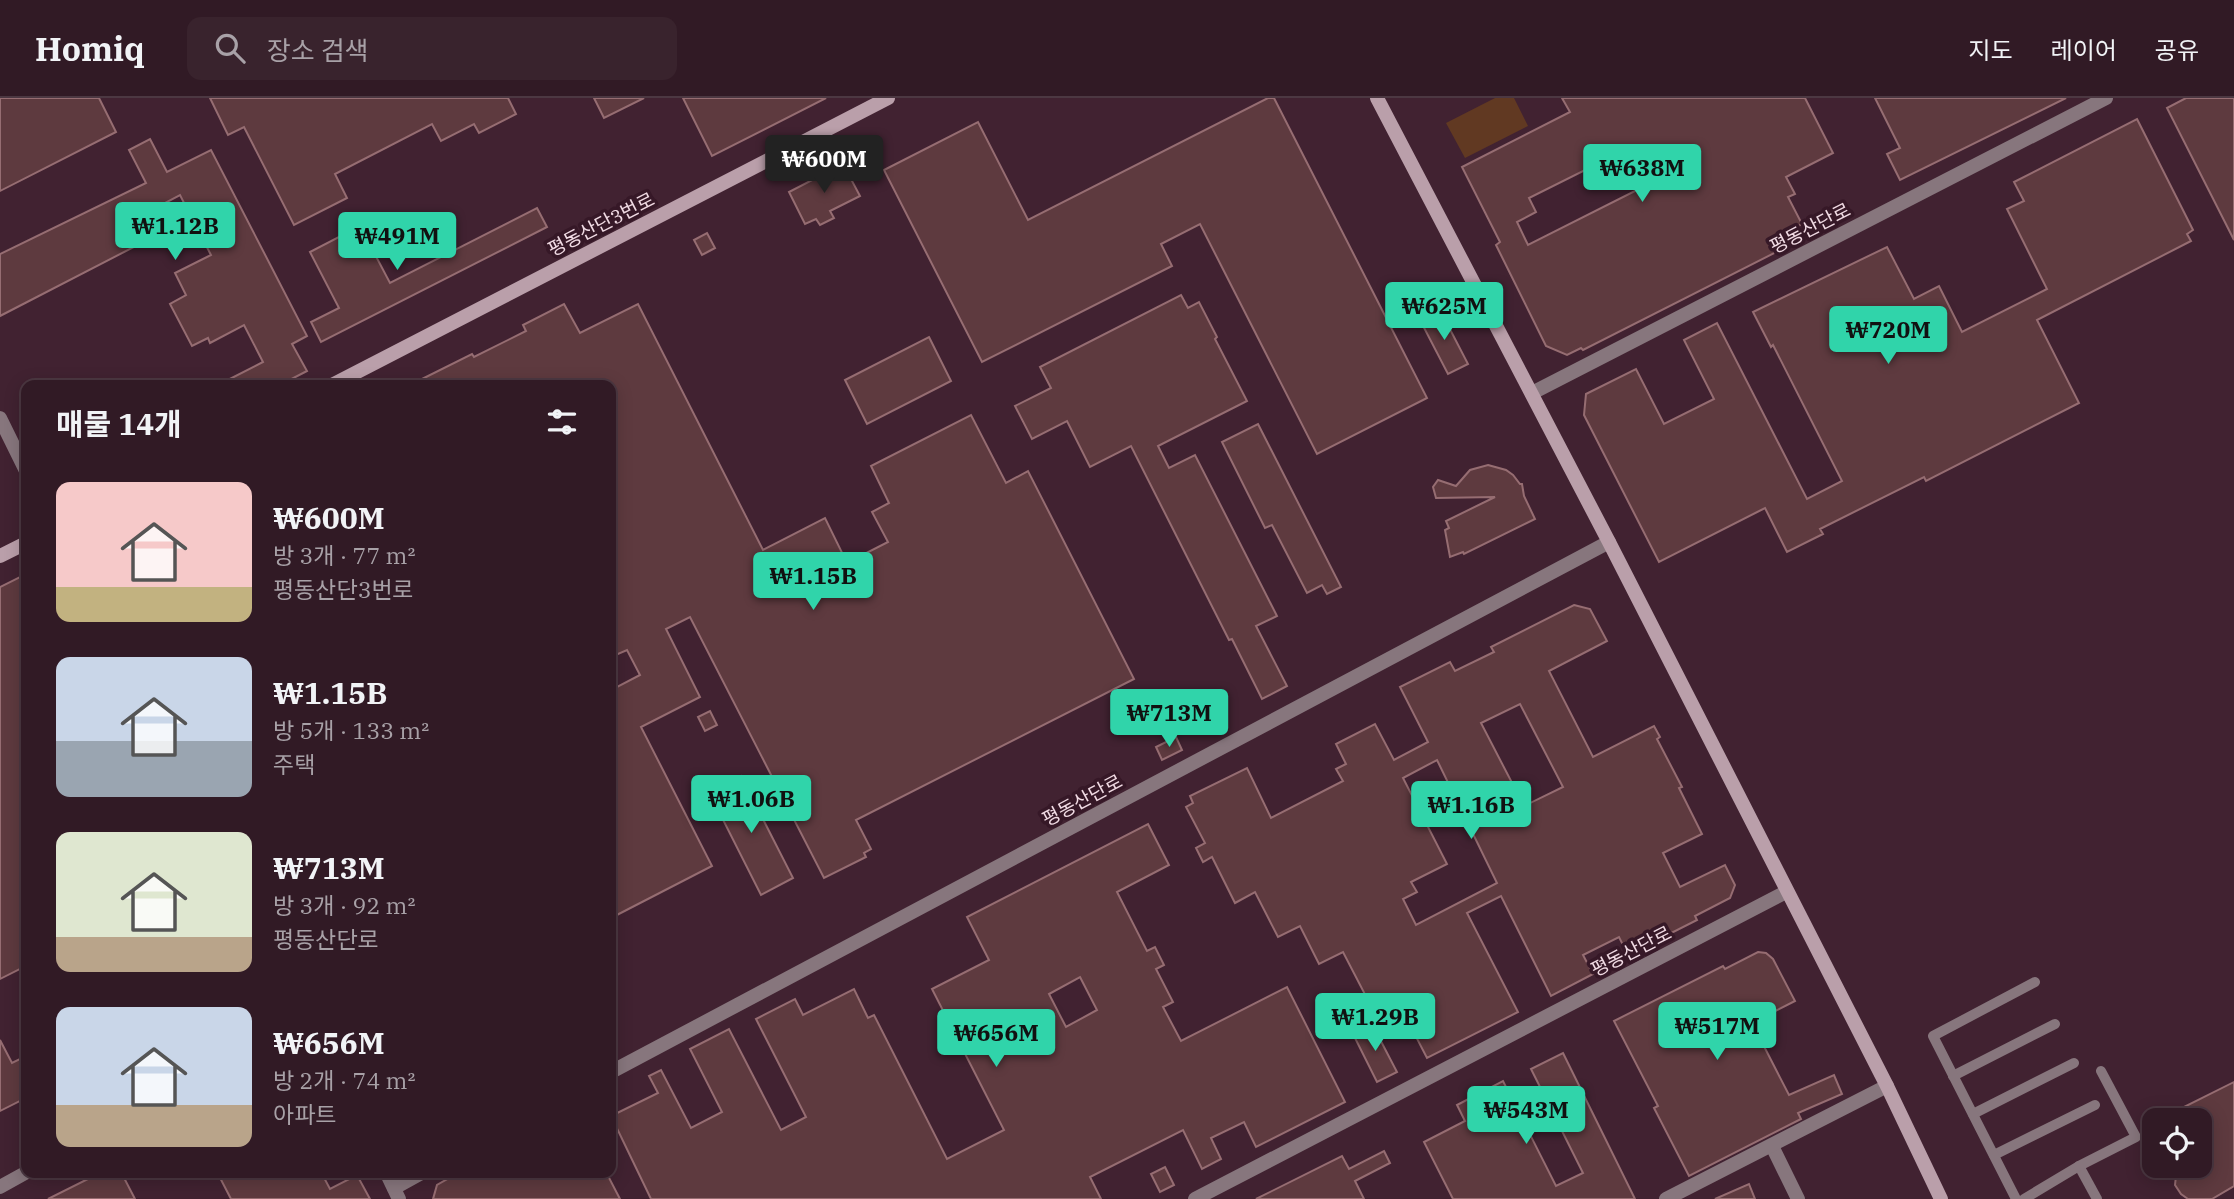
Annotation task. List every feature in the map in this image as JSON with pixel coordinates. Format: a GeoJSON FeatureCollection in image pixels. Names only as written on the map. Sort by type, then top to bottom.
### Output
{"type":"FeatureCollection","features":[{"type":"Feature","properties":{"kind":"street","name":"평동산단3번로"},"geometry":{"type":"LineString","coordinates":[[342,380],[888,98]]}},
{"type":"Feature","properties":{"kind":"street"},"geometry":{"type":"LineString","coordinates":[[1377,98],[1532,393],[1887,1086],[1941,1199]]}},
{"type":"Feature","properties":{"kind":"street","name":"평동산단로"},"geometry":{"type":"LineString","coordinates":[[1532,393],[2106,98]]}},
{"type":"Feature","properties":{"kind":"street"},"geometry":{"type":"LineString","coordinates":[[0,418],[21,461]]}},
{"type":"Feature","properties":{"kind":"street","name":"평동산단로"},"geometry":{"type":"LineString","coordinates":[[616,1069],[1608,542]]}},
{"type":"Feature","properties":{"kind":"street"},"geometry":{"type":"LineString","coordinates":[[0,556],[21,546]]}},
{"type":"Feature","properties":{"kind":"street","name":"평동산단로"},"geometry":{"type":"LineString","coordinates":[[1197,1198],[1786,892]]}},
{"type":"Feature","properties":{"kind":"street"},"geometry":{"type":"LineString","coordinates":[[1665,1199],[1887,1086]]}},
{"type":"Feature","properties":{"kind":"street"},"geometry":{"type":"LineString","coordinates":[[1772,1146],[1798,1199]]}},
{"type":"Feature","properties":{"kind":"street"},"geometry":{"type":"LineString","coordinates":[[0,1186],[21,1175]]}},
{"type":"Feature","properties":{"kind":"street"},"geometry":{"type":"LineString","coordinates":[[389,1178],[396,1194],[416,1178]]}},
{"type":"Feature","properties":{"kind":"lane"},"geometry":{"type":"LineString","coordinates":[[2016,1199],[1933,1036],[2035,982]]}},
{"type":"Feature","properties":{"kind":"lane"},"geometry":{"type":"LineString","coordinates":[[1953,1076],[2054,1024]]}},
{"type":"Feature","properties":{"kind":"lane"},"geometry":{"type":"LineString","coordinates":[[1973,1114],[2074,1063]]}},
{"type":"Feature","properties":{"kind":"lane"},"geometry":{"type":"LineString","coordinates":[[2024,1199],[2079,1166],[2136,1137],[2101,1071]]}},
{"type":"Feature","properties":{"kind":"lane"},"geometry":{"type":"LineString","coordinates":[[1994,1155],[2095,1105]]}},
{"type":"Feature","properties":{"kind":"lane"},"geometry":{"type":"LineString","coordinates":[[2079,1166],[2097,1199]]}},
{"type":"Feature","properties":{"kind":"shaded area"},"geometry":{"type":"Polygon","coordinates":[[[1495,98],[1514,98],[1528,126],[1465,158],[1446,123],[1495,98]]]}},
{"type":"Feature","properties":{"kind":"building"},"geometry":{"type":"Polygon","coordinates":[[[0,98],[99,98],[116,132],[0,191],[0,98]]]}},
{"type":"Feature","properties":{"kind":"building"},"geometry":{"type":"Polygon","coordinates":[[[210,98],[508,98],[516,114],[479,133],[474,124],[441,141],[432,124],[335,174],[347,198],[294,225],[244,127],[228,135],[210,98]]]}},
{"type":"Feature","properties":{"kind":"building"},"geometry":{"type":"Polygon","coordinates":[[[594,98],[644,98],[604,118],[594,98]]]}},
{"type":"Feature","properties":{"kind":"building"},"geometry":{"type":"Polygon","coordinates":[[[683,98],[826,98],[712,156],[683,98]]]}},
{"type":"Feature","properties":{"kind":"building"},"geometry":{"type":"Polygon","coordinates":[[[1268,98],[1274,98],[1427,398],[1317,454],[1200,224],[1161,244],[1172,266],[982,362],[884,170],[978,122],[1028,220],[1268,98]]]}},
{"type":"Feature","properties":{"kind":"building"},"geometry":{"type":"Polygon","coordinates":[[[1562,98],[1805,98],[1833,153],[1786,177],[1795,194],[1788,197],[1802,224],[1788,231],[1794,243],[1583,350],[1581,348],[1567,355],[1546,346],[1496,245],[1500,242],[1462,167],[1570,112],[1562,98]],[[1623,151],[1529,198],[1536,212],[1517,222],[1528,245],[1641,188],[1623,151]]]}},
{"type":"Feature","properties":{"kind":"building"},"geometry":{"type":"Polygon","coordinates":[[[1875,98],[2066,98],[1900,180],[1887,154],[1900,148],[1875,98]]]}},
{"type":"Feature","properties":{"kind":"building"},"geometry":{"type":"Polygon","coordinates":[[[2186,98],[2234,98],[2234,240],[2167,108],[2186,98]]]}},
{"type":"Feature","properties":{"kind":"building"},"geometry":{"type":"Polygon","coordinates":[[[2137,119],[2193,230],[2187,234],[2191,241],[2037,320],[2079,403],[1926,481],[1924,477],[1820,529],[1823,534],[1787,552],[1765,508],[1659,562],[1584,415],[1586,394],[1636,369],[1664,424],[1714,399],[1684,340],[1717,323],[1807,499],[1842,481],[1773,345],[1771,347],[1753,312],[1887,247],[1914,299],[1939,286],[1962,332],[2047,289],[2007,209],[2024,201],[2014,182],[2137,119]]]}},
{"type":"Feature","properties":{"kind":"building"},"geometry":{"type":"Polygon","coordinates":[[[150,139],[167,172],[211,150],[307,336],[292,344],[307,371],[290,380],[228,380],[263,362],[244,325],[210,343],[208,338],[192,346],[170,304],[186,295],[175,273],[211,255],[180,195],[146,213],[157,235],[0,316],[0,254],[146,183],[129,150],[150,139]]]}},
{"type":"Feature","properties":{"kind":"building"},"geometry":{"type":"Polygon","coordinates":[[[843,164],[860,196],[830,211],[834,218],[820,225],[816,219],[805,224],[789,192],[843,164]]]}},
{"type":"Feature","properties":{"kind":"building"},"geometry":{"type":"Polygon","coordinates":[[[537,208],[547,227],[321,342],[311,322],[339,308],[310,252],[360,226],[390,283],[537,208]]]}},
{"type":"Feature","properties":{"kind":"building"},"geometry":{"type":"Polygon","coordinates":[[[707,233],[715,248],[702,255],[694,240],[707,233]]]}},
{"type":"Feature","properties":{"kind":"building"},"geometry":{"type":"Polygon","coordinates":[[[1181,295],[1188,308],[1199,302],[1247,401],[1158,446],[1169,468],[1195,455],[1277,616],[1256,626],[1287,686],[1262,699],[1232,639],[1229,640],[1131,446],[1090,467],[1067,421],[1032,439],[1015,406],[1051,388],[1040,367],[1181,295]]]}},
{"type":"Feature","properties":{"kind":"building"},"geometry":{"type":"Polygon","coordinates":[[[564,304],[580,333],[638,304],[763,550],[825,518],[847,563],[888,542],[872,512],[889,503],[871,466],[971,415],[1006,483],[1028,471],[1134,679],[856,820],[871,849],[864,853],[866,857],[824,878],[690,617],[666,629],[700,697],[641,727],[712,866],[616,915],[616,687],[640,675],[627,650],[616,655],[616,380],[420,380],[526,331],[523,325],[564,304]]]}},
{"type":"Feature","properties":{"kind":"building"},"geometry":{"type":"Polygon","coordinates":[[[1440,310],[1468,364],[1448,374],[1420,320],[1440,310]]]}},
{"type":"Feature","properties":{"kind":"building"},"geometry":{"type":"Polygon","coordinates":[[[929,337],[951,381],[867,424],[845,380],[929,337]]]}},
{"type":"Feature","properties":{"kind":"building"},"geometry":{"type":"Polygon","coordinates":[[[1258,424],[1341,587],[1327,594],[1322,585],[1307,593],[1272,525],[1265,528],[1222,442],[1258,424]]]}},
{"type":"Feature","properties":{"kind":"building"},"geometry":{"type":"Polygon","coordinates":[[[1488,465],[1506,470],[1522,484],[1524,496],[1535,519],[1464,554],[1463,552],[1450,557],[1445,530],[1449,528],[1446,521],[1495,497],[1436,498],[1433,487],[1438,480],[1456,486],[1470,470],[1488,465]]]}},
{"type":"Feature","properties":{"kind":"building"},"geometry":{"type":"Polygon","coordinates":[[[21,576],[21,968],[0,979],[0,587],[21,576]]]}},
{"type":"Feature","properties":{"kind":"building"},"geometry":{"type":"Polygon","coordinates":[[[1574,605],[1590,609],[1607,641],[1549,671],[1593,757],[1654,726],[1660,737],[1657,739],[1702,834],[1663,853],[1680,887],[1725,865],[1735,885],[1730,898],[1695,916],[1697,920],[1628,955],[1619,937],[1583,955],[1593,974],[1551,996],[1501,896],[1467,913],[1518,1012],[1427,1058],[1395,996],[1372,1008],[1343,952],[1319,964],[1300,926],[1278,937],[1255,892],[1235,903],[1212,857],[1203,862],[1196,848],[1205,843],[1186,807],[1193,803],[1190,796],[1247,768],[1271,818],[1343,781],[1336,769],[1346,764],[1336,744],[1375,724],[1394,760],[1428,742],[1400,687],[1450,662],[1455,671],[1494,652],[1491,647],[1574,605]],[[1520,704],[1481,723],[1524,806],[1563,787],[1520,704]],[[1437,760],[1403,778],[1447,864],[1411,882],[1417,892],[1403,899],[1416,925],[1497,883],[1437,760]]]}},
{"type":"Feature","properties":{"kind":"building"},"geometry":{"type":"Polygon","coordinates":[[[710,711],[717,725],[705,731],[698,717],[710,711]]]}},
{"type":"Feature","properties":{"kind":"building"},"geometry":{"type":"Polygon","coordinates":[[[1176,737],[1182,750],[1162,760],[1156,747],[1176,737]]]}},
{"type":"Feature","properties":{"kind":"building"},"geometry":{"type":"Polygon","coordinates":[[[741,776],[793,878],[761,895],[709,792],[741,776]]]}},
{"type":"Feature","properties":{"kind":"building"},"geometry":{"type":"Polygon","coordinates":[[[1148,824],[1169,865],[1117,892],[1147,951],[1155,947],[1164,965],[1156,969],[1173,1002],[1163,1007],[1181,1041],[1287,987],[1345,1102],[1256,1147],[1244,1122],[1211,1138],[1221,1159],[1202,1169],[1183,1130],[1090,1177],[1101,1199],[651,1199],[616,1126],[616,1114],[658,1093],[649,1076],[661,1070],[691,1128],[722,1112],[690,1049],[729,1029],[781,1130],[806,1117],[756,1019],[795,999],[803,1015],[854,989],[868,1018],[874,1015],[947,1159],[1004,1130],[932,989],[989,960],[967,917],[1148,824]],[[1080,977],[1049,994],[1066,1027],[1097,1010],[1080,977]]]}},
{"type":"Feature","properties":{"kind":"building"},"geometry":{"type":"Polygon","coordinates":[[[1758,952],[1766,953],[1773,959],[1795,1001],[1752,1023],[1789,1095],[1834,1075],[1842,1094],[1798,1113],[1801,1119],[1689,1176],[1654,1108],[1658,1106],[1614,1021],[1723,966],[1725,969],[1758,952]]]}},
{"type":"Feature","properties":{"kind":"building"},"geometry":{"type":"Polygon","coordinates":[[[1372,1024],[1397,1072],[1377,1082],[1353,1034],[1372,1024]]]}},
{"type":"Feature","properties":{"kind":"building"},"geometry":{"type":"Polygon","coordinates":[[[0,1040],[12,1063],[21,1058],[21,1100],[0,1111],[0,1040]]]}},
{"type":"Feature","properties":{"kind":"building"},"geometry":{"type":"Polygon","coordinates":[[[1563,1053],[1635,1199],[1453,1199],[1424,1142],[1465,1121],[1457,1105],[1503,1081],[1556,1186],[1583,1173],[1531,1069],[1563,1053]]]}},
{"type":"Feature","properties":{"kind":"building"},"geometry":{"type":"Polygon","coordinates":[[[2234,1082],[2234,1186],[2212,1199],[2188,1199],[2175,1185],[2176,1178],[2212,1178],[2212,1108],[2182,1108],[2234,1082]]]}},
{"type":"Feature","properties":{"kind":"building"},"geometry":{"type":"Polygon","coordinates":[[[1384,1151],[1390,1163],[1355,1181],[1364,1199],[1256,1199],[1342,1156],[1349,1169],[1384,1151]]]}},
{"type":"Feature","properties":{"kind":"building"},"geometry":{"type":"Polygon","coordinates":[[[1165,1167],[1174,1185],[1160,1192],[1151,1174],[1165,1167]]]}},
{"type":"Feature","properties":{"kind":"building"},"geometry":{"type":"Polygon","coordinates":[[[90,1178],[124,1178],[135,1199],[48,1199],[90,1178]]]}},
{"type":"Feature","properties":{"kind":"building"},"geometry":{"type":"Polygon","coordinates":[[[220,1178],[324,1178],[330,1189],[351,1178],[359,1178],[370,1199],[231,1199],[220,1178]]]}},
{"type":"Feature","properties":{"kind":"building"},"geometry":{"type":"Polygon","coordinates":[[[449,1178],[609,1178],[620,1199],[433,1199],[437,1185],[449,1178]]]}},
{"type":"Feature","properties":{"kind":"building"},"geometry":{"type":"Polygon","coordinates":[[[1749,1184],[1755,1199],[1715,1199],[1749,1184]]]}}]}
